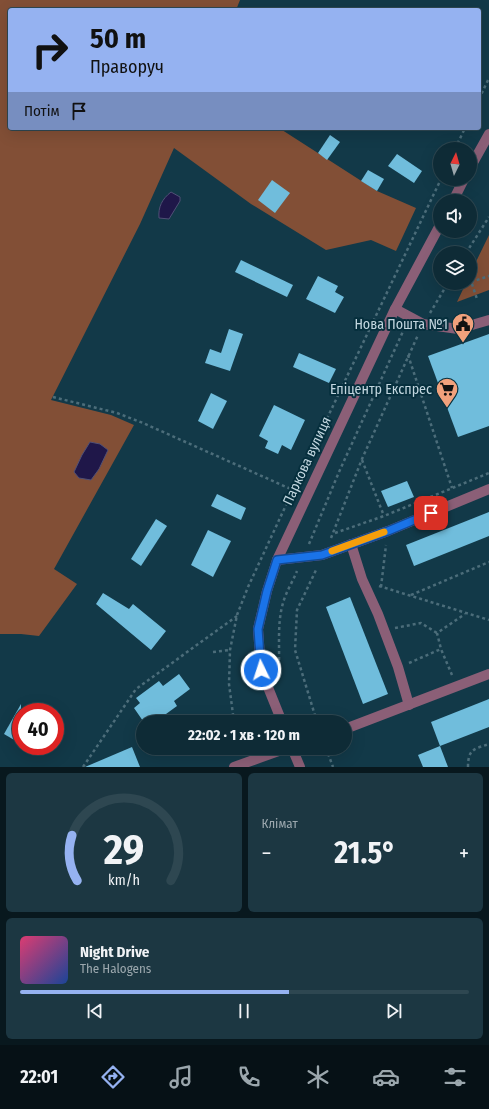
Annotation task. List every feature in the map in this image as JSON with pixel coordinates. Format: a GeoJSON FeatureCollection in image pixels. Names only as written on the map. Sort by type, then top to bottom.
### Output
{"type":"FeatureCollection","features":[{"type":"Feature","properties":{"kind":"street"},"geometry":{"type":"LineString","coordinates":[[477,155],[489,134]]}},
{"type":"Feature","properties":{"kind":"street","name":"Паркова вулиця"},"geometry":{"type":"LineString","coordinates":[[279,715],[261,670],[258,629],[267,591],[277,560],[395,309],[433,238]]}},
{"type":"Feature","properties":{"kind":"street"},"geometry":{"type":"LineString","coordinates":[[395,309],[423,324],[458,330],[489,320]]}},
{"type":"Feature","properties":{"kind":"street"},"geometry":{"type":"LineString","coordinates":[[277,560],[322,555],[388,531],[489,489]]}},
{"type":"Feature","properties":{"kind":"street"},"geometry":{"type":"LineString","coordinates":[[351,544],[362,579],[378,614],[398,668],[409,705]]}},
{"type":"Feature","properties":{"kind":"street"},"geometry":{"type":"LineString","coordinates":[[352,726],[489,674]]}},
{"type":"Feature","properties":{"kind":"street"},"geometry":{"type":"LineString","coordinates":[[234,767],[267,755]]}},
{"type":"Feature","properties":{"kind":"street"},"geometry":{"type":"LineString","coordinates":[[295,755],[300,767]]}},
{"type":"Feature","properties":{"kind":"path"},"geometry":{"type":"LineString","coordinates":[[481,95],[489,78]]}},
{"type":"Feature","properties":{"kind":"path"},"geometry":{"type":"LineString","coordinates":[[458,142],[464,130]]}},
{"type":"Feature","properties":{"kind":"path"},"geometry":{"type":"LineString","coordinates":[[470,246],[489,216]]}},
{"type":"Feature","properties":{"kind":"path"},"geometry":{"type":"LineString","coordinates":[[477,280],[489,276]]}},
{"type":"Feature","properties":{"kind":"path"},"geometry":{"type":"LineString","coordinates":[[315,715],[295,650],[297,610],[311,583],[322,555],[334,533],[362,459],[408,354],[423,324],[444,290]]}},
{"type":"Feature","properties":{"kind":"path"},"geometry":{"type":"LineString","coordinates":[[473,290],[476,299]]}},
{"type":"Feature","properties":{"kind":"path"},"geometry":{"type":"LineString","coordinates":[[275,704],[280,663],[279,632],[283,603],[317,528],[339,472],[410,316]]}},
{"type":"Feature","properties":{"kind":"path"},"geometry":{"type":"LineString","coordinates":[[408,354],[452,488]]}},
{"type":"Feature","properties":{"kind":"path"},"geometry":{"type":"LineString","coordinates":[[53,397],[117,413],[143,423],[293,490]]}},
{"type":"Feature","properties":{"kind":"path"},"geometry":{"type":"LineString","coordinates":[[362,459],[384,516]]}},
{"type":"Feature","properties":{"kind":"path"},"geometry":{"type":"LineString","coordinates":[[334,533],[384,516],[489,473]]}},
{"type":"Feature","properties":{"kind":"path"},"geometry":{"type":"LineString","coordinates":[[378,614],[388,531]]}},
{"type":"Feature","properties":{"kind":"path"},"geometry":{"type":"LineString","coordinates":[[411,595],[489,562]]}},
{"type":"Feature","properties":{"kind":"path"},"geometry":{"type":"LineString","coordinates":[[362,579],[381,587],[489,620]]}},
{"type":"Feature","properties":{"kind":"path"},"geometry":{"type":"LineString","coordinates":[[437,633],[466,614]]}},
{"type":"Feature","properties":{"kind":"path"},"geometry":{"type":"LineString","coordinates":[[83,767],[136,689],[237,615]]}},
{"type":"Feature","properties":{"kind":"path"},"geometry":{"type":"LineString","coordinates":[[384,630],[421,623],[437,633],[441,649],[457,685]]}},
{"type":"Feature","properties":{"kind":"path"},"geometry":{"type":"LineString","coordinates":[[398,668],[441,649]]}},
{"type":"Feature","properties":{"kind":"path"},"geometry":{"type":"LineString","coordinates":[[213,652],[230,650]]}},
{"type":"Feature","properties":{"kind":"path"},"geometry":{"type":"LineString","coordinates":[[468,767],[468,757],[473,750],[489,744]]}},
{"type":"Feature","properties":{"kind":"path"},"geometry":{"type":"LineString","coordinates":[[329,755],[334,767]]}},
{"type":"Feature","properties":{"kind":"shaded area"},"geometry":{"type":"Polygon","coordinates":[[[0,0],[240,0],[237,8],[8,8],[8,130],[282,130],[377,191],[416,208],[396,251],[371,240],[326,250],[251,204],[174,148],[140,224],[51,400],[111,415],[134,425],[54,569],[77,584],[39,636],[0,634],[0,0]]]}},
{"type":"Feature","properties":{"kind":"shaded area"},"geometry":{"type":"Polygon","coordinates":[[[171,192],[180,197],[180,201],[169,219],[159,218],[161,204],[165,197],[171,192]]]}},
{"type":"Feature","properties":{"kind":"shaded area"},"geometry":{"type":"Polygon","coordinates":[[[489,235],[489,290],[457,302],[463,290],[477,290],[477,260],[489,235]]]}},
{"type":"Feature","properties":{"kind":"shaded area"},"geometry":{"type":"Polygon","coordinates":[[[90,442],[100,444],[108,450],[99,469],[91,480],[79,478],[74,472],[90,442]]]}},
{"type":"Feature","properties":{"kind":"building"},"geometry":{"type":"Polygon","coordinates":[[[330,135],[340,142],[327,160],[318,153],[330,135]]]}},
{"type":"Feature","properties":{"kind":"building"},"geometry":{"type":"Polygon","coordinates":[[[397,154],[422,171],[414,183],[388,166],[397,154]]]}},
{"type":"Feature","properties":{"kind":"building"},"geometry":{"type":"Polygon","coordinates":[[[368,170],[384,179],[377,191],[361,181],[368,170]]]}},
{"type":"Feature","properties":{"kind":"building"},"geometry":{"type":"Polygon","coordinates":[[[272,180],[290,193],[275,213],[258,200],[272,180]]]}},
{"type":"Feature","properties":{"kind":"building"},"geometry":{"type":"Polygon","coordinates":[[[241,260],[293,285],[287,297],[235,272],[241,260]]]}},
{"type":"Feature","properties":{"kind":"building"},"geometry":{"type":"Polygon","coordinates":[[[318,276],[338,286],[335,292],[344,297],[335,313],[306,299],[318,276]]]}},
{"type":"Feature","properties":{"kind":"building"},"geometry":{"type":"Polygon","coordinates":[[[229,329],[243,334],[230,371],[205,363],[210,349],[221,353],[229,329]]]}},
{"type":"Feature","properties":{"kind":"building"},"geometry":{"type":"Polygon","coordinates":[[[489,334],[489,426],[458,437],[428,356],[489,334]]]}},
{"type":"Feature","properties":{"kind":"building"},"geometry":{"type":"Polygon","coordinates":[[[299,353],[336,369],[329,383],[293,367],[299,353]]]}},
{"type":"Feature","properties":{"kind":"building"},"geometry":{"type":"Polygon","coordinates":[[[211,393],[227,401],[213,429],[198,421],[211,393]]]}},
{"type":"Feature","properties":{"kind":"building"},"geometry":{"type":"Polygon","coordinates":[[[274,405],[305,420],[291,450],[282,445],[278,454],[265,448],[268,441],[259,436],[274,405]]]}},
{"type":"Feature","properties":{"kind":"building"},"geometry":{"type":"Polygon","coordinates":[[[407,481],[414,497],[388,507],[381,491],[407,481]]]}},
{"type":"Feature","properties":{"kind":"building"},"geometry":{"type":"Polygon","coordinates":[[[217,494],[246,508],[241,520],[211,506],[217,494]]]}},
{"type":"Feature","properties":{"kind":"building"},"geometry":{"type":"Polygon","coordinates":[[[489,512],[489,536],[414,566],[406,545],[489,512]]]}},
{"type":"Feature","properties":{"kind":"building"},"geometry":{"type":"Polygon","coordinates":[[[156,519],[167,526],[141,566],[131,559],[156,519]]]}},
{"type":"Feature","properties":{"kind":"building"},"geometry":{"type":"Polygon","coordinates":[[[208,530],[231,541],[213,577],[191,565],[208,530]]]}},
{"type":"Feature","properties":{"kind":"building"},"geometry":{"type":"Polygon","coordinates":[[[103,593],[129,609],[133,604],[166,631],[151,650],[96,604],[103,593]]]}},
{"type":"Feature","properties":{"kind":"building"},"geometry":{"type":"Polygon","coordinates":[[[350,597],[388,694],[363,704],[326,607],[350,597]]]}},
{"type":"Feature","properties":{"kind":"building"},"geometry":{"type":"Polygon","coordinates":[[[179,674],[190,689],[174,701],[177,706],[165,715],[139,715],[134,708],[140,703],[136,698],[159,681],[163,686],[179,674]]]}},
{"type":"Feature","properties":{"kind":"building"},"geometry":{"type":"Polygon","coordinates":[[[489,699],[489,727],[440,746],[431,722],[489,699]]]}},
{"type":"Feature","properties":{"kind":"building"},"geometry":{"type":"Polygon","coordinates":[[[12,720],[12,739],[4,734],[12,720]]]}},
{"type":"Feature","properties":{"kind":"building"},"geometry":{"type":"Polygon","coordinates":[[[440,746],[448,767],[423,767],[418,755],[440,746]]]}},
{"type":"Feature","properties":{"kind":"building"},"geometry":{"type":"Polygon","coordinates":[[[132,747],[140,767],[85,767],[132,747]]]}},
{"type":"Feature","properties":{"kind":"slow traffic"},"geometry":{"type":"LineString","coordinates":[[332,551],[384,532]]}},
{"type":"Feature","properties":{"kind":"place","name":"Нова Пошта №1"},"geometry":{"type":"Point","coordinates":[463,344]}},
{"type":"Feature","properties":{"kind":"place","name":"Епіцентр Експрес"},"geometry":{"type":"Point","coordinates":[447,408]}},
{"type":"Feature","properties":{"kind":"route"},"geometry":{"type":"LineString","coordinates":[[261,670],[258,629],[267,591],[277,560],[322,555],[388,531],[431,513]]}}]}
